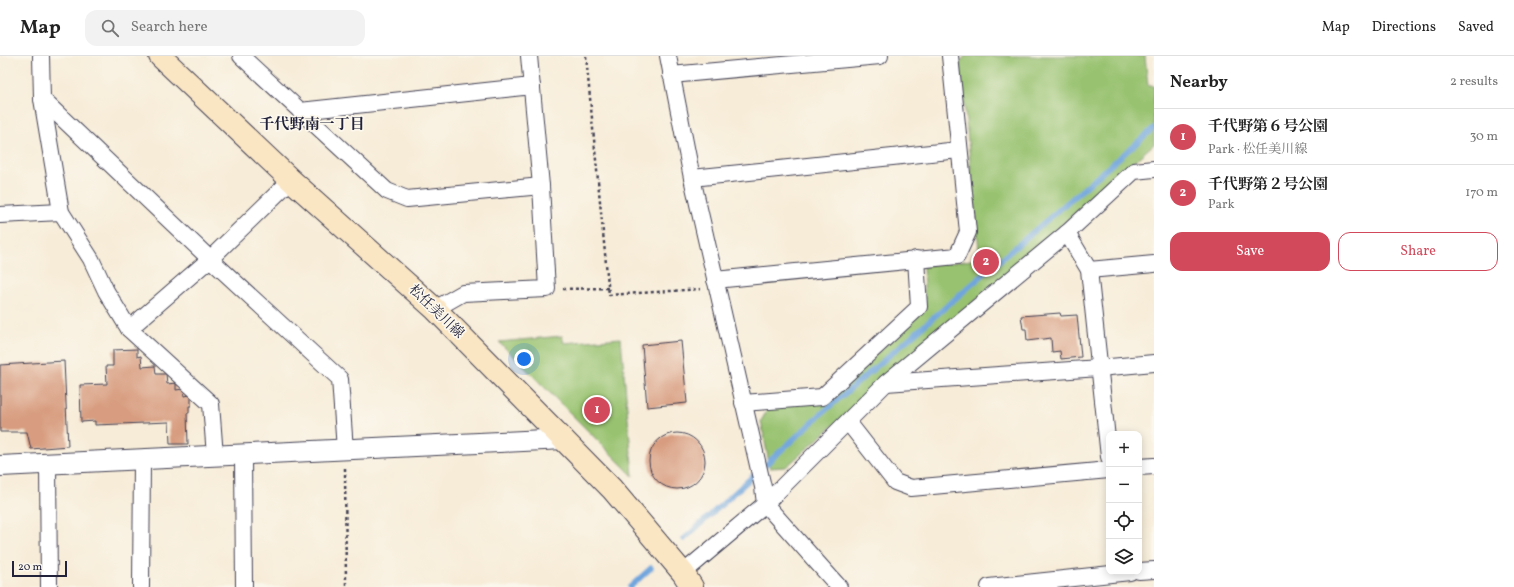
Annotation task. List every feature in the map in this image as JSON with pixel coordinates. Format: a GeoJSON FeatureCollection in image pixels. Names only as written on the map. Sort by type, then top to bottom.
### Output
{"type":"FeatureCollection","features":[{"type":"Feature","properties":{"kind":"main road","name":"松任美川線"},"geometry":{"type":"LineString","coordinates":[[160,56],[291,180],[435,309],[612,489],[688,580]]}},
{"type":"Feature","properties":{"kind":"street"},"geometry":{"type":"LineString","coordinates":[[41,56],[42,99],[61,212],[91,259],[106,291],[129,329],[211,404],[215,456]]}},
{"type":"Feature","properties":{"kind":"street"},"geometry":{"type":"LineString","coordinates":[[241,56],[387,191],[407,199],[540,186]]}},
{"type":"Feature","properties":{"kind":"street"},"geometry":{"type":"LineString","coordinates":[[435,309],[463,293],[547,289],[532,86],[528,56]]}},
{"type":"Feature","properties":{"kind":"street"},"geometry":{"type":"LineString","coordinates":[[668,56],[692,178],[763,486],[765,504],[839,587]]}},
{"type":"Feature","properties":{"kind":"street"},"geometry":{"type":"LineString","coordinates":[[671,75],[880,56]]}},
{"type":"Feature","properties":{"kind":"street"},"geometry":{"type":"LineString","coordinates":[[716,284],[916,259],[957,256],[968,232],[950,56]]}},
{"type":"Feature","properties":{"kind":"street"},"geometry":{"type":"LineString","coordinates":[[300,111],[532,86]]}},
{"type":"Feature","properties":{"kind":"street"},"geometry":{"type":"LineString","coordinates":[[42,99],[210,259],[340,379],[345,450]]}},
{"type":"Feature","properties":{"kind":"street"},"geometry":{"type":"LineString","coordinates":[[692,178],[959,150]]}},
{"type":"Feature","properties":{"kind":"street"},"geometry":{"type":"LineString","coordinates":[[688,580],[886,383],[1067,233],[1134,171],[1154,169]]}},
{"type":"Feature","properties":{"kind":"street"},"geometry":{"type":"LineString","coordinates":[[129,329],[210,259],[291,180]]}},
{"type":"Feature","properties":{"kind":"street"},"geometry":{"type":"LineString","coordinates":[[0,215],[61,212]]}},
{"type":"Feature","properties":{"kind":"street"},"geometry":{"type":"LineString","coordinates":[[1067,233],[1089,270],[1106,431]]}},
{"type":"Feature","properties":{"kind":"street"},"geometry":{"type":"LineString","coordinates":[[743,403],[822,396],[919,307],[916,259]]}},
{"type":"Feature","properties":{"kind":"street"},"geometry":{"type":"LineString","coordinates":[[1089,270],[1154,264]]}},
{"type":"Feature","properties":{"kind":"street"},"geometry":{"type":"LineString","coordinates":[[886,383],[1154,363]]}},
{"type":"Feature","properties":{"kind":"street"},"geometry":{"type":"LineString","coordinates":[[848,422],[895,482],[911,488],[1106,470]]}},
{"type":"Feature","properties":{"kind":"street"},"geometry":{"type":"LineString","coordinates":[[0,466],[564,439]]}},
{"type":"Feature","properties":{"kind":"street"},"geometry":{"type":"LineString","coordinates":[[243,455],[244,587]]}},
{"type":"Feature","properties":{"kind":"street"},"geometry":{"type":"LineString","coordinates":[[141,587],[142,460]]}},
{"type":"Feature","properties":{"kind":"street"},"geometry":{"type":"LineString","coordinates":[[48,463],[49,587]]}},
{"type":"Feature","properties":{"kind":"street"},"geometry":{"type":"LineString","coordinates":[[1142,467],[1154,466]]}},
{"type":"Feature","properties":{"kind":"street"},"geometry":{"type":"LineString","coordinates":[[1142,571],[1154,570]]}},
{"type":"Feature","properties":{"kind":"street"},"geometry":{"type":"LineString","coordinates":[[989,587],[1106,574]]}},
{"type":"Feature","properties":{"kind":"path"},"geometry":{"type":"LineString","coordinates":[[586,56],[610,295],[716,284]]}},
{"type":"Feature","properties":{"kind":"path"},"geometry":{"type":"LineString","coordinates":[[547,289],[609,288]]}},
{"type":"Feature","properties":{"kind":"path"},"geometry":{"type":"LineString","coordinates":[[345,450],[346,587]]}},
{"type":"Feature","properties":{"kind":"green space"},"geometry":{"type":"Polygon","coordinates":[[[965,56],[1145,56],[1148,86],[1154,86],[1154,144],[786,467],[770,468],[761,421],[769,407],[829,398],[925,308],[923,266],[980,259],[960,62],[965,56]]]}},
{"type":"Feature","properties":{"kind":"green space"},"geometry":{"type":"Polygon","coordinates":[[[562,336],[564,343],[621,338],[633,476],[499,342],[562,336]]]}},
{"type":"Feature","properties":{"kind":"building"},"geometry":{"type":"Polygon","coordinates":[[[1060,313],[1061,316],[1077,315],[1081,357],[1061,359],[1060,351],[1052,352],[1051,338],[1027,341],[1026,329],[1023,329],[1021,316],[1060,313]]]}},
{"type":"Feature","properties":{"kind":"building"},"geometry":{"type":"Polygon","coordinates":[[[681,341],[687,403],[647,407],[642,345],[681,341]]]}},
{"type":"Feature","properties":{"kind":"building"},"geometry":{"type":"Polygon","coordinates":[[[137,349],[137,357],[141,356],[142,367],[155,366],[156,374],[166,374],[167,384],[176,383],[176,390],[183,389],[184,396],[191,395],[191,406],[189,406],[189,413],[187,413],[188,444],[170,444],[169,422],[95,425],[95,421],[81,422],[80,385],[107,384],[106,366],[113,366],[113,350],[137,349]]]}},
{"type":"Feature","properties":{"kind":"building"},"geometry":{"type":"Polygon","coordinates":[[[64,361],[68,446],[31,449],[27,432],[0,432],[0,365],[64,361]]]}},
{"type":"Feature","properties":{"kind":"building"},"geometry":{"type":"Polygon","coordinates":[[[677,433],[688,435],[697,441],[703,450],[705,461],[703,472],[697,481],[688,487],[677,489],[666,487],[657,481],[651,472],[649,461],[651,450],[657,441],[666,435],[677,433]]]}},
{"type":"Feature","properties":{"kind":"waterway"},"geometry":{"type":"LineString","coordinates":[[684,539],[820,415],[1154,128]]}},
{"type":"Feature","properties":{"kind":"waterway"},"geometry":{"type":"LineString","coordinates":[[630,587],[651,568]]}},
{"type":"Feature","properties":{"kind":"place","name":"千代野第２号公園"},"geometry":{"type":"Point","coordinates":[986,262]}},
{"type":"Feature","properties":{"kind":"place","name":"千代野第６号公園"},"geometry":{"type":"Point","coordinates":[597,410]}},
{"type":"Feature","properties":{"kind":"district","name":"千代野南一丁目"},"geometry":{"type":"Point","coordinates":[312,125]}}]}
